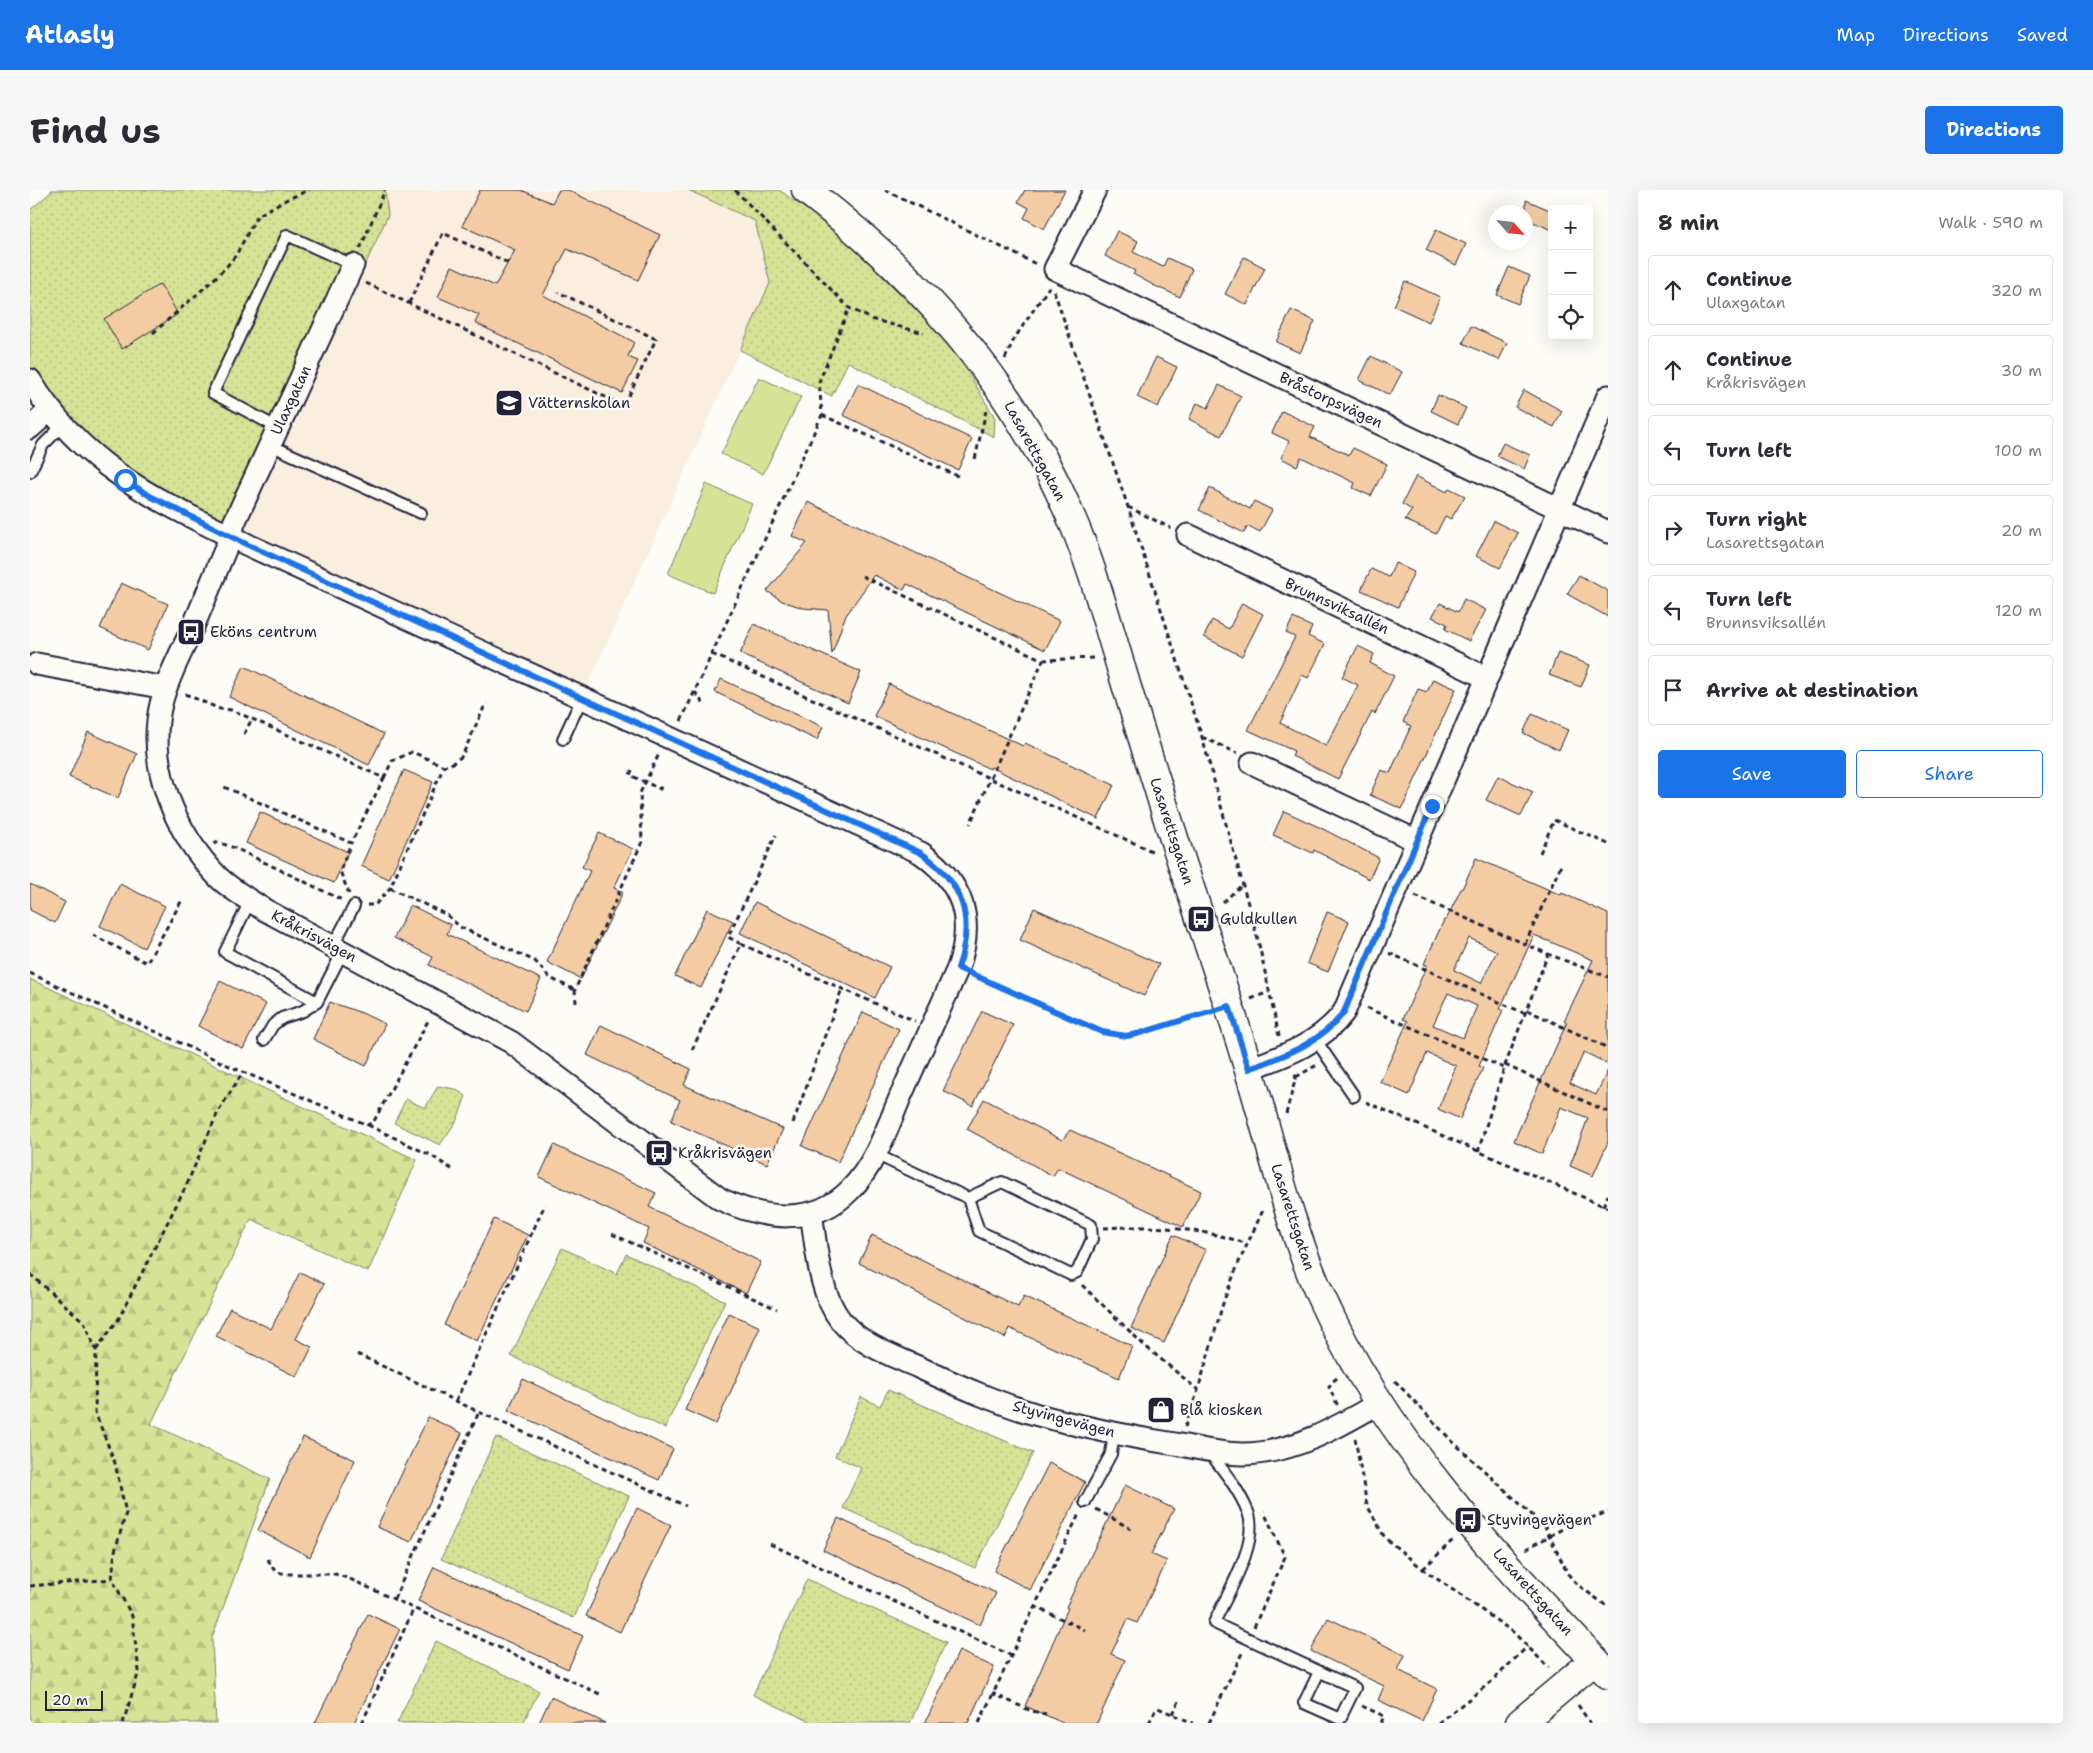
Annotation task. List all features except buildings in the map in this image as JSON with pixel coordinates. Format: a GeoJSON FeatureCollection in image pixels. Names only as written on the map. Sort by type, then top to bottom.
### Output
{"type":"FeatureCollection","features":[{"type":"Feature","properties":{"kind":"street","name":"Lasarettsgatan"},"geometry":{"type":"LineString","coordinates":[[806,190],[909,279],[951,326],[999,387],[1050,472],[1087,559],[1169,825],[1249,1069],[1278,1178],[1303,1254],[1323,1300],[1357,1367],[1391,1421],[1468,1520],[1540,1602],[1602,1667]]}},
{"type":"Feature","properties":{"kind":"street"},"geometry":{"type":"LineString","coordinates":[[1048,272],[1095,190]]}},
{"type":"Feature","properties":{"kind":"street","name":"Ulaxgatan"},"geometry":{"type":"LineString","coordinates":[[231,536],[234,523],[274,436],[355,272]]}},
{"type":"Feature","properties":{"kind":"street","name":"Bråstorpsvägen"},"geometry":{"type":"LineString","coordinates":[[1048,272],[1608,532]]}},
{"type":"Feature","properties":{"kind":"street"},"geometry":{"type":"LineString","coordinates":[[30,380],[56,418],[102,462],[137,488],[231,536],[669,739]]}},
{"type":"Feature","properties":{"kind":"street"},"geometry":{"type":"LineString","coordinates":[[1249,1069],[1285,1055],[1315,1039],[1336,1023],[1350,1000],[1608,396]]}},
{"type":"Feature","properties":{"kind":"street"},"geometry":{"type":"LineString","coordinates":[[30,428],[56,418]]}},
{"type":"Feature","properties":{"kind":"street","name":"Brunnsviksallén"},"geometry":{"type":"LineString","coordinates":[[1188,535],[1487,678]]}},
{"type":"Feature","properties":{"kind":"street","name":"Kråkrisvägen"},"geometry":{"type":"LineString","coordinates":[[231,536],[165,688],[158,726],[159,761],[167,793],[174,811],[182,828],[198,852],[220,878],[250,901],[511,1042],[720,1199],[734,1206],[768,1216],[791,1216],[811,1213],[838,1200],[851,1190],[875,1154],[958,968],[964,949],[966,924],[961,901],[951,881],[937,864],[921,853],[669,739]]}},
{"type":"Feature","properties":{"kind":"street"},"geometry":{"type":"LineString","coordinates":[[34,662],[165,688]]}},
{"type":"Feature","properties":{"kind":"street"},"geometry":{"type":"LineString","coordinates":[[1252,763],[1417,841]]}},
{"type":"Feature","properties":{"kind":"street","name":"Styvingevägen"},"geometry":{"type":"LineString","coordinates":[[811,1213],[826,1292],[841,1320],[858,1338],[874,1348],[950,1382],[1037,1415],[1179,1445],[1243,1454],[1269,1451],[1297,1443],[1346,1423],[1379,1403]]}},
{"type":"Feature","properties":{"kind":"street"},"geometry":{"type":"LineString","coordinates":[[1520,1723],[1564,1687],[1602,1667]]}},
{"type":"Feature","properties":{"kind":"lane"},"geometry":{"type":"LineString","coordinates":[[355,272],[287,235],[213,393],[274,436],[421,513]]}},
{"type":"Feature","properties":{"kind":"lane"},"geometry":{"type":"LineString","coordinates":[[30,472],[56,418]]}},
{"type":"Feature","properties":{"kind":"lane"},"geometry":{"type":"LineString","coordinates":[[564,739],[582,698]]}},
{"type":"Feature","properties":{"kind":"lane"},"geometry":{"type":"LineString","coordinates":[[250,901],[225,952],[317,1002]]}},
{"type":"Feature","properties":{"kind":"lane"},"geometry":{"type":"LineString","coordinates":[[264,1040],[273,1026],[282,1018],[303,1011],[317,1002],[354,906]]}},
{"type":"Feature","properties":{"kind":"lane"},"geometry":{"type":"LineString","coordinates":[[1315,1039],[1354,1096]]}},
{"type":"Feature","properties":{"kind":"lane"},"geometry":{"type":"LineString","coordinates":[[875,1154],[968,1198],[979,1231],[1071,1274],[1077,1272],[1092,1239],[1091,1225],[1002,1182],[968,1198]]}},
{"type":"Feature","properties":{"kind":"lane"},"geometry":{"type":"LineString","coordinates":[[1085,1502],[1111,1454],[1114,1432]]}},
{"type":"Feature","properties":{"kind":"lane"},"geometry":{"type":"LineString","coordinates":[[1208,1450],[1239,1494],[1248,1512],[1251,1525],[1248,1547],[1214,1623],[1355,1688],[1340,1720],[1304,1702],[1319,1672]]}},
{"type":"Feature","properties":{"kind":"path"},"geometry":{"type":"LineString","coordinates":[[153,333],[227,266],[236,255],[257,216],[283,200],[309,190]]}},
{"type":"Feature","properties":{"kind":"path"},"geometry":{"type":"LineString","coordinates":[[385,190],[355,272],[409,303],[624,406],[656,339],[558,292]]}},
{"type":"Feature","properties":{"kind":"path"},"geometry":{"type":"LineString","coordinates":[[735,190],[849,308],[874,320],[939,337],[951,326]]}},
{"type":"Feature","properties":{"kind":"path"},"geometry":{"type":"LineString","coordinates":[[885,190],[1048,272],[1128,507],[1202,736],[1258,940],[1275,1027],[1285,1055],[1296,1077],[1286,1116]]}},
{"type":"Feature","properties":{"kind":"path"},"geometry":{"type":"LineString","coordinates":[[409,303],[443,233],[508,263]]}},
{"type":"Feature","properties":{"kind":"path"},"geometry":{"type":"LineString","coordinates":[[576,1003],[575,990],[642,842],[640,793],[695,692],[822,415],[819,382],[849,308]]}},
{"type":"Feature","properties":{"kind":"path"},"geometry":{"type":"LineString","coordinates":[[822,415],[960,477]]}},
{"type":"Feature","properties":{"kind":"path"},"geometry":{"type":"LineString","coordinates":[[1128,507],[1188,535]]}},
{"type":"Feature","properties":{"kind":"path"},"geometry":{"type":"LineString","coordinates":[[862,576],[1043,660],[1118,657]]}},
{"type":"Feature","properties":{"kind":"path"},"geometry":{"type":"LineString","coordinates":[[712,654],[1160,854]]}},
{"type":"Feature","properties":{"kind":"path"},"geometry":{"type":"LineString","coordinates":[[970,824],[1043,660]]}},
{"type":"Feature","properties":{"kind":"path"},"geometry":{"type":"LineString","coordinates":[[165,688],[220,709],[232,710],[384,778]]}},
{"type":"Feature","properties":{"kind":"path"},"geometry":{"type":"LineString","coordinates":[[695,692],[705,706]]}},
{"type":"Feature","properties":{"kind":"path"},"geometry":{"type":"LineString","coordinates":[[354,906],[340,871],[351,843],[392,761],[412,752],[444,766],[453,763],[462,756],[486,703]]}},
{"type":"Feature","properties":{"kind":"path"},"geometry":{"type":"LineString","coordinates":[[244,734],[252,719]]}},
{"type":"Feature","properties":{"kind":"path"},"geometry":{"type":"LineString","coordinates":[[1202,736],[1231,749],[1252,763]]}},
{"type":"Feature","properties":{"kind":"path"},"geometry":{"type":"LineString","coordinates":[[198,852],[218,842],[354,906],[375,905],[390,888],[444,766]]}},
{"type":"Feature","properties":{"kind":"path"},"geometry":{"type":"LineString","coordinates":[[632,770],[630,775],[660,789],[662,783]]}},
{"type":"Feature","properties":{"kind":"path"},"geometry":{"type":"LineString","coordinates":[[222,786],[351,843]]}},
{"type":"Feature","properties":{"kind":"path"},"geometry":{"type":"LineString","coordinates":[[1540,853],[1554,820],[1608,844]]}},
{"type":"Feature","properties":{"kind":"path"},"geometry":{"type":"LineString","coordinates":[[776,835],[728,937],[931,1028]]}},
{"type":"Feature","properties":{"kind":"path"},"geometry":{"type":"LineString","coordinates":[[1525,944],[1562,863]]}},
{"type":"Feature","properties":{"kind":"path"},"geometry":{"type":"LineString","coordinates":[[1223,902],[1242,885]]}},
{"type":"Feature","properties":{"kind":"path"},"geometry":{"type":"LineString","coordinates":[[390,888],[447,915],[460,927],[535,961],[550,978],[575,990]]}},
{"type":"Feature","properties":{"kind":"path"},"geometry":{"type":"LineString","coordinates":[[1397,888],[1548,954],[1608,977]]}},
{"type":"Feature","properties":{"kind":"path"},"geometry":{"type":"LineString","coordinates":[[93,935],[147,963],[182,900]]}},
{"type":"Feature","properties":{"kind":"path"},"geometry":{"type":"LineString","coordinates":[[692,1050],[741,944]]}},
{"type":"Feature","properties":{"kind":"path"},"geometry":{"type":"LineString","coordinates":[[1373,946],[1608,1048]]}},
{"type":"Feature","properties":{"kind":"path"},"geometry":{"type":"LineString","coordinates":[[1478,1152],[1505,1066],[1548,954]]}},
{"type":"Feature","properties":{"kind":"path"},"geometry":{"type":"LineString","coordinates":[[958,968],[1102,1032],[1116,1035],[1137,1034],[1269,992]]}},
{"type":"Feature","properties":{"kind":"path"},"geometry":{"type":"LineString","coordinates":[[30,973],[243,1072],[368,1126],[432,1156],[453,1170]]}},
{"type":"Feature","properties":{"kind":"path"},"geometry":{"type":"LineString","coordinates":[[793,1123],[842,989]]}},
{"type":"Feature","properties":{"kind":"path"},"geometry":{"type":"LineString","coordinates":[[1350,1000],[1608,1112]]}},
{"type":"Feature","properties":{"kind":"path"},"geometry":{"type":"LineString","coordinates":[[368,1126],[374,1121],[439,1002]]}},
{"type":"Feature","properties":{"kind":"path"},"geometry":{"type":"LineString","coordinates":[[1296,1077],[1328,1060]]}},
{"type":"Feature","properties":{"kind":"path"},"geometry":{"type":"LineString","coordinates":[[96,1350],[118,1320],[186,1186],[218,1112],[243,1072]]}},
{"type":"Feature","properties":{"kind":"path"},"geometry":{"type":"LineString","coordinates":[[1354,1096],[1608,1208]]}},
{"type":"Feature","properties":{"kind":"path"},"geometry":{"type":"LineString","coordinates":[[1179,1445],[1198,1390],[1224,1300],[1247,1244],[1278,1178]]}},
{"type":"Feature","properties":{"kind":"path"},"geometry":{"type":"LineString","coordinates":[[1603,1206],[1608,1195]]}},
{"type":"Feature","properties":{"kind":"path"},"geometry":{"type":"LineString","coordinates":[[456,1402],[545,1204]]}},
{"type":"Feature","properties":{"kind":"path"},"geometry":{"type":"LineString","coordinates":[[1091,1229],[1194,1230],[1225,1236],[1247,1244]]}},
{"type":"Feature","properties":{"kind":"path"},"geometry":{"type":"LineString","coordinates":[[612,1234],[777,1309]]}},
{"type":"Feature","properties":{"kind":"path"},"geometry":{"type":"LineString","coordinates":[[30,1274],[84,1322],[96,1350],[95,1412],[115,1463],[126,1513],[115,1551],[112,1579],[132,1616],[139,1671],[123,1723]]}},
{"type":"Feature","properties":{"kind":"path"},"geometry":{"type":"LineString","coordinates":[[1071,1274],[1145,1346],[1198,1390]]}},
{"type":"Feature","properties":{"kind":"path"},"geometry":{"type":"LineString","coordinates":[[357,1354],[456,1402],[686,1506]]}},
{"type":"Feature","properties":{"kind":"path"},"geometry":{"type":"LineString","coordinates":[[1357,1367],[1338,1377],[1329,1387],[1356,1441],[1367,1505],[1377,1525],[1398,1550],[1513,1632],[1564,1687],[1590,1723]]}},
{"type":"Feature","properties":{"kind":"path"},"geometry":{"type":"LineString","coordinates":[[1392,1377],[1452,1440],[1536,1518],[1550,1535],[1568,1574],[1578,1585],[1608,1607]]}},
{"type":"Feature","properties":{"kind":"path"},"geometry":{"type":"LineString","coordinates":[[394,1599],[479,1412]]}},
{"type":"Feature","properties":{"kind":"path"},"geometry":{"type":"LineString","coordinates":[[978,1723],[1085,1502],[1131,1529]]}},
{"type":"Feature","properties":{"kind":"path"},"geometry":{"type":"LineString","coordinates":[[1209,1723],[1285,1557],[1263,1510]]}},
{"type":"Feature","properties":{"kind":"path"},"geometry":{"type":"LineString","coordinates":[[1526,1549],[1566,1527],[1608,1512]]}},
{"type":"Feature","properties":{"kind":"path"},"geometry":{"type":"LineString","coordinates":[[1423,1569],[1455,1538]]}},
{"type":"Feature","properties":{"kind":"path"},"geometry":{"type":"LineString","coordinates":[[770,1544],[1010,1655]]}},
{"type":"Feature","properties":{"kind":"path"},"geometry":{"type":"LineString","coordinates":[[268,1559],[277,1572],[287,1574],[335,1574],[414,1608],[600,1694]]}},
{"type":"Feature","properties":{"kind":"path"},"geometry":{"type":"LineString","coordinates":[[30,1586],[112,1579]]}},
{"type":"Feature","properties":{"kind":"path"},"geometry":{"type":"LineString","coordinates":[[1034,1606],[1084,1630]]}},
{"type":"Feature","properties":{"kind":"path"},"geometry":{"type":"LineString","coordinates":[[362,1723],[414,1608]]}},
{"type":"Feature","properties":{"kind":"path"},"geometry":{"type":"LineString","coordinates":[[1438,1723],[1491,1682],[1528,1646]]}},
{"type":"Feature","properties":{"kind":"path"},"geometry":{"type":"LineString","coordinates":[[992,1693],[1031,1711],[1046,1714]]}},
{"type":"Feature","properties":{"kind":"path"},"geometry":{"type":"LineString","coordinates":[[1349,1700],[1384,1716],[1381,1723]]}},
{"type":"Feature","properties":{"kind":"path"},"geometry":{"type":"LineString","coordinates":[[1172,1714],[1179,1701]]}},
{"type":"Feature","properties":{"kind":"path"},"geometry":{"type":"LineString","coordinates":[[1149,1723],[1158,1708],[1193,1723]]}},
{"type":"Feature","properties":{"kind":"shaded area","name":"Vätternskolan"},"geometry":{"type":"Polygon","coordinates":[[[385,190],[688,190],[755,221],[770,283],[581,700],[238,542],[388,215],[385,190]]]}},
{"type":"Feature","properties":{"kind":"green space"},"geometry":{"type":"Polygon","coordinates":[[[51,190],[385,190],[388,215],[238,542],[155,507],[30,383],[30,210],[51,190]]]}},
{"type":"Feature","properties":{"kind":"green space"},"geometry":{"type":"Polygon","coordinates":[[[688,190],[779,190],[833,228],[952,345],[995,418],[994,437],[848,362],[832,396],[740,350],[770,283],[755,221],[688,190]]]}},
{"type":"Feature","properties":{"kind":"green space"},"geometry":{"type":"Polygon","coordinates":[[[759,377],[801,397],[763,474],[721,454],[759,377]]]}},
{"type":"Feature","properties":{"kind":"green space"},"geometry":{"type":"Polygon","coordinates":[[[706,484],[752,504],[713,593],[668,574],[706,484]]]}},
{"type":"Feature","properties":{"kind":"green space"},"geometry":{"type":"Polygon","coordinates":[[[30,979],[417,1160],[368,1272],[251,1219],[151,1424],[270,1479],[212,1638],[216,1723],[30,1723],[30,979]]]}},
{"type":"Feature","properties":{"kind":"green space"},"geometry":{"type":"Polygon","coordinates":[[[438,1086],[455,1089],[466,1096],[457,1120],[440,1145],[394,1123],[406,1099],[425,1108],[438,1086]]]}},
{"type":"Feature","properties":{"kind":"green space"},"geometry":{"type":"Polygon","coordinates":[[[562,1248],[617,1274],[626,1254],[725,1301],[665,1428],[511,1356],[562,1248]]]}},
{"type":"Feature","properties":{"kind":"green space"},"geometry":{"type":"Polygon","coordinates":[[[888,1390],[1033,1453],[975,1568],[843,1508],[861,1468],[835,1456],[861,1397],[880,1406],[888,1390]]]}},
{"type":"Feature","properties":{"kind":"green space"},"geometry":{"type":"Polygon","coordinates":[[[496,1437],[629,1496],[574,1618],[441,1559],[496,1437]]]}},
{"type":"Feature","properties":{"kind":"green space"},"geometry":{"type":"Polygon","coordinates":[[[807,1579],[946,1642],[910,1723],[813,1723],[753,1695],[807,1579]]]}},
{"type":"Feature","properties":{"kind":"green space"},"geometry":{"type":"Polygon","coordinates":[[[436,1641],[539,1691],[523,1723],[397,1723],[436,1641]]]}},
{"type":"Feature","properties":{"kind":"place","name":"Vätternskolan"},"geometry":{"type":"Point","coordinates":[509,403]}},
{"type":"Feature","properties":{"kind":"place","name":"Eköns centrum"},"geometry":{"type":"Point","coordinates":[191,632]}},
{"type":"Feature","properties":{"kind":"place","name":"Guldkullen"},"geometry":{"type":"Point","coordinates":[1201,919]}},
{"type":"Feature","properties":{"kind":"place","name":"Kråkrisvägen"},"geometry":{"type":"Point","coordinates":[659,1153]}},
{"type":"Feature","properties":{"kind":"place","name":"Blå kiosken"},"geometry":{"type":"Point","coordinates":[1161,1410]}},
{"type":"Feature","properties":{"kind":"place","name":"Styvingevägen"},"geometry":{"type":"Point","coordinates":[1468,1520]}},
{"type":"Feature","properties":{"kind":"route"},"geometry":{"type":"LineString","coordinates":[[125,480],[150,496],[248,545],[921,853],[937,864],[944,872],[958,892],[961,901],[966,924],[966,935],[958,968],[1102,1032],[1116,1035],[1137,1034],[1229,1006],[1249,1069],[1304,1046],[1336,1023],[1344,1012],[1432,806]]}}]}
